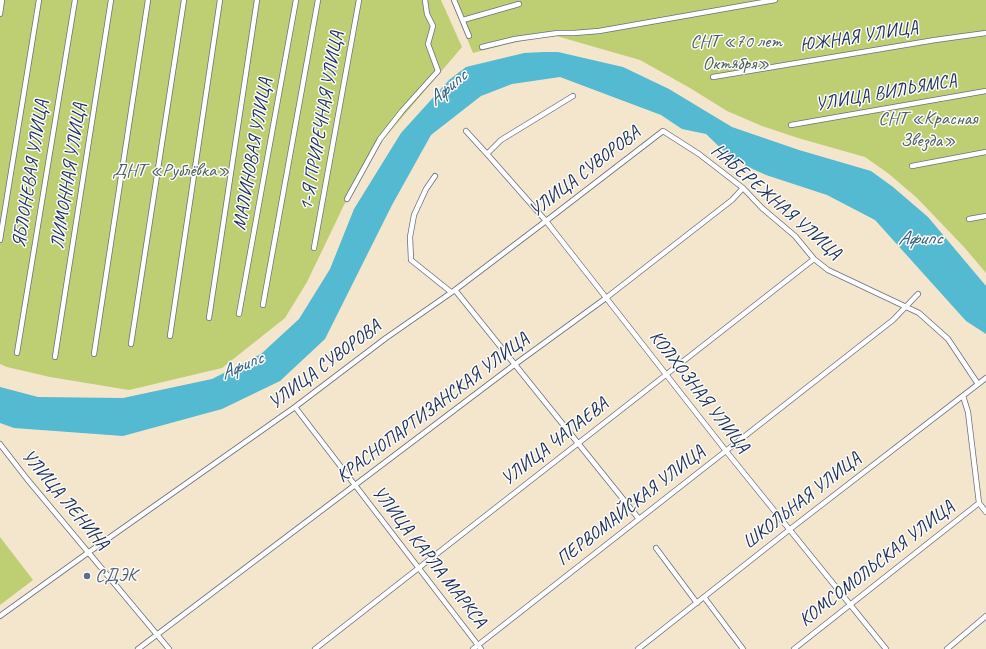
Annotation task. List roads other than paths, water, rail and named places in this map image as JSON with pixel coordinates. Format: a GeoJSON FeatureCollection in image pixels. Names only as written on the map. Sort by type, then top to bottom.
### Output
{"type":"FeatureCollection","features":[{"type":"Feature","properties":{"kind":"street"},"geometry":{"type":"LineString","coordinates":[[0,14],[2,0]]}},
{"type":"Feature","properties":{"kind":"street"},"geometry":{"type":"LineString","coordinates":[[0,240],[39,0]]}},
{"type":"Feature","properties":{"kind":"street","name":"ЯБЛОНЕВАЯ УЛИЦА"},"geometry":{"type":"LineString","coordinates":[[17,353],[75,0]]}},
{"type":"Feature","properties":{"kind":"street","name":"ЛИМОННАЯ УЛИЦА"},"geometry":{"type":"LineString","coordinates":[[55,357],[111,0]]}},
{"type":"Feature","properties":{"kind":"street"},"geometry":{"type":"LineString","coordinates":[[94,354],[148,0]]}},
{"type":"Feature","properties":{"kind":"street"},"geometry":{"type":"LineString","coordinates":[[131,344],[184,0]]}},
{"type":"Feature","properties":{"kind":"street"},"geometry":{"type":"LineString","coordinates":[[170,336],[220,0]]}},
{"type":"Feature","properties":{"kind":"street"},"geometry":{"type":"LineString","coordinates":[[209,318],[257,0]]}},
{"type":"Feature","properties":{"kind":"street","name":"МАЛИНОВАЯ УЛИЦА"},"geometry":{"type":"LineString","coordinates":[[239,314],[296,0]]}},
{"type":"Feature","properties":{"kind":"street"},"geometry":{"type":"LineString","coordinates":[[263,305],[318,0]]}},
{"type":"Feature","properties":{"kind":"street","name":"1-Я ПРИРЕЧНАЯ УЛИЦА"},"geometry":{"type":"LineString","coordinates":[[314,248],[359,0]]}},
{"type":"Feature","properties":{"kind":"street","name":"1-Я ПРИРЕЧНАЯ УЛИЦА"},"geometry":{"type":"LineString","coordinates":[[347,199],[380,140],[402,111],[438,71],[428,44],[433,26],[427,14],[424,0]]}},
{"type":"Feature","properties":{"kind":"street"},"geometry":{"type":"LineString","coordinates":[[454,0],[469,36]]}},
{"type":"Feature","properties":{"kind":"street"},"geometry":{"type":"LineString","coordinates":[[482,48],[515,39],[558,33],[599,30],[775,0]]}},
{"type":"Feature","properties":{"kind":"street"},"geometry":{"type":"LineString","coordinates":[[463,20],[519,4]]}},
{"type":"Feature","properties":{"kind":"street","name":"ЮЖНАЯ УЛИЦА"},"geometry":{"type":"LineString","coordinates":[[713,77],[927,41],[986,33]]}},
{"type":"Feature","properties":{"kind":"street","name":"УЛИЦА ВИЛЬЯМСА"},"geometry":{"type":"LineString","coordinates":[[791,125],[986,91]]}},
{"type":"Feature","properties":{"kind":"street"},"geometry":{"type":"LineString","coordinates":[[487,154],[501,140],[572,96]]}},
{"type":"Feature","properties":{"kind":"street","name":"КОЛХОЗНАЯ УЛИЦА"},"geometry":{"type":"LineString","coordinates":[[466,131],[546,222],[726,451],[886,649]]}},
{"type":"Feature","properties":{"kind":"street","name":"НАБЕРЕЖНАЯ УЛИЦА"},"geometry":{"type":"LineString","coordinates":[[663,131],[699,154],[743,188],[762,208],[795,236],[814,259],[828,270],[919,312],[948,339],[978,384]]}},
{"type":"Feature","properties":{"kind":"street","name":"УЛИЦА СУВОРОВА"},"geometry":{"type":"LineString","coordinates":[[0,616],[88,552],[295,407],[386,338],[453,291],[546,222],[663,131]]}},
{"type":"Feature","properties":{"kind":"street"},"geometry":{"type":"LineString","coordinates":[[912,166],[986,152]]}},
{"type":"Feature","properties":{"kind":"street"},"geometry":{"type":"LineString","coordinates":[[435,176],[426,189],[414,215],[410,237],[412,260],[453,291],[639,519]]}},
{"type":"Feature","properties":{"kind":"street","name":"КРАСНОПАРТИЗАНСКАЯ УЛИЦА"},"geometry":{"type":"LineString","coordinates":[[138,649],[514,365],[606,298],[732,200],[743,188]]}},
{"type":"Feature","properties":{"kind":"street"},"geometry":{"type":"LineString","coordinates":[[969,219],[986,216]]}},
{"type":"Feature","properties":{"kind":"street","name":"УЛИЦА ЧАПАЕВА"},"geometry":{"type":"LineString","coordinates":[[315,649],[814,259]]}},
{"type":"Feature","properties":{"kind":"street","name":"ПЕРВОМАЙСКАЯ УЛИЦА"},"geometry":{"type":"LineString","coordinates":[[473,649],[479,647],[639,519],[893,320],[918,294]]}},
{"type":"Feature","properties":{"kind":"street","name":"ШКОЛЬНАЯ УЛИЦА"},"geometry":{"type":"LineString","coordinates":[[638,649],[986,378]]}},
{"type":"Feature","properties":{"kind":"street"},"geometry":{"type":"LineString","coordinates":[[963,396],[968,412],[979,503],[986,512]]}},
{"type":"Feature","properties":{"kind":"street","name":"УЛИЦА КАРЛА МАРКСА"},"geometry":{"type":"LineString","coordinates":[[295,407],[479,647]]}},
{"type":"Feature","properties":{"kind":"street","name":"УЛИЦА ЛЕНИНА"},"geometry":{"type":"LineString","coordinates":[[0,444],[27,479],[169,649]]}},
{"type":"Feature","properties":{"kind":"street","name":"КОМСОМОЛЬСКАЯ УЛИЦА"},"geometry":{"type":"LineString","coordinates":[[794,649],[979,503]]}},
{"type":"Feature","properties":{"kind":"street"},"geometry":{"type":"LineString","coordinates":[[656,548],[697,603]]}},
{"type":"Feature","properties":{"kind":"street"},"geometry":{"type":"LineString","coordinates":[[704,597],[743,649]]}},
{"type":"Feature","properties":{"kind":"street"},"geometry":{"type":"LineString","coordinates":[[947,649],[986,616]]}},
{"type":"Feature","properties":{"kind":"water","name":"Афипс"},"geometry":{"type":"Polygon","coordinates":[[[558,52],[623,67],[669,89],[732,127],[799,150],[871,171],[893,187],[928,217],[986,286],[986,334],[966,321],[875,220],[827,195],[766,175],[733,160],[706,134],[682,129],[661,115],[560,77],[512,84],[481,96],[431,135],[392,205],[325,339],[280,381],[222,409],[123,436],[14,428],[0,423],[0,387],[38,397],[123,398],[212,379],[261,354],[299,319],[330,269],[354,209],[401,133],[449,80],[466,67],[524,53],[558,52]]]}},
{"type":"Feature","properties":{"kind":"place","name":"СДЭК"},"geometry":{"type":"Point","coordinates":[87,576]}},
{"type":"Feature","properties":{"kind":"park label","name":"СНТ «70 лет Октября»"},"geometry":{"type":"Point","coordinates":[736,53]}},
{"type":"Feature","properties":{"kind":"park label","name":"СНТ «Красная Звезда»"},"geometry":{"type":"Point","coordinates":[928,130]}},
{"type":"Feature","properties":{"kind":"park label","name":"ДНТ «Рублёвка»"},"geometry":{"type":"Point","coordinates":[171,171]}}]}
